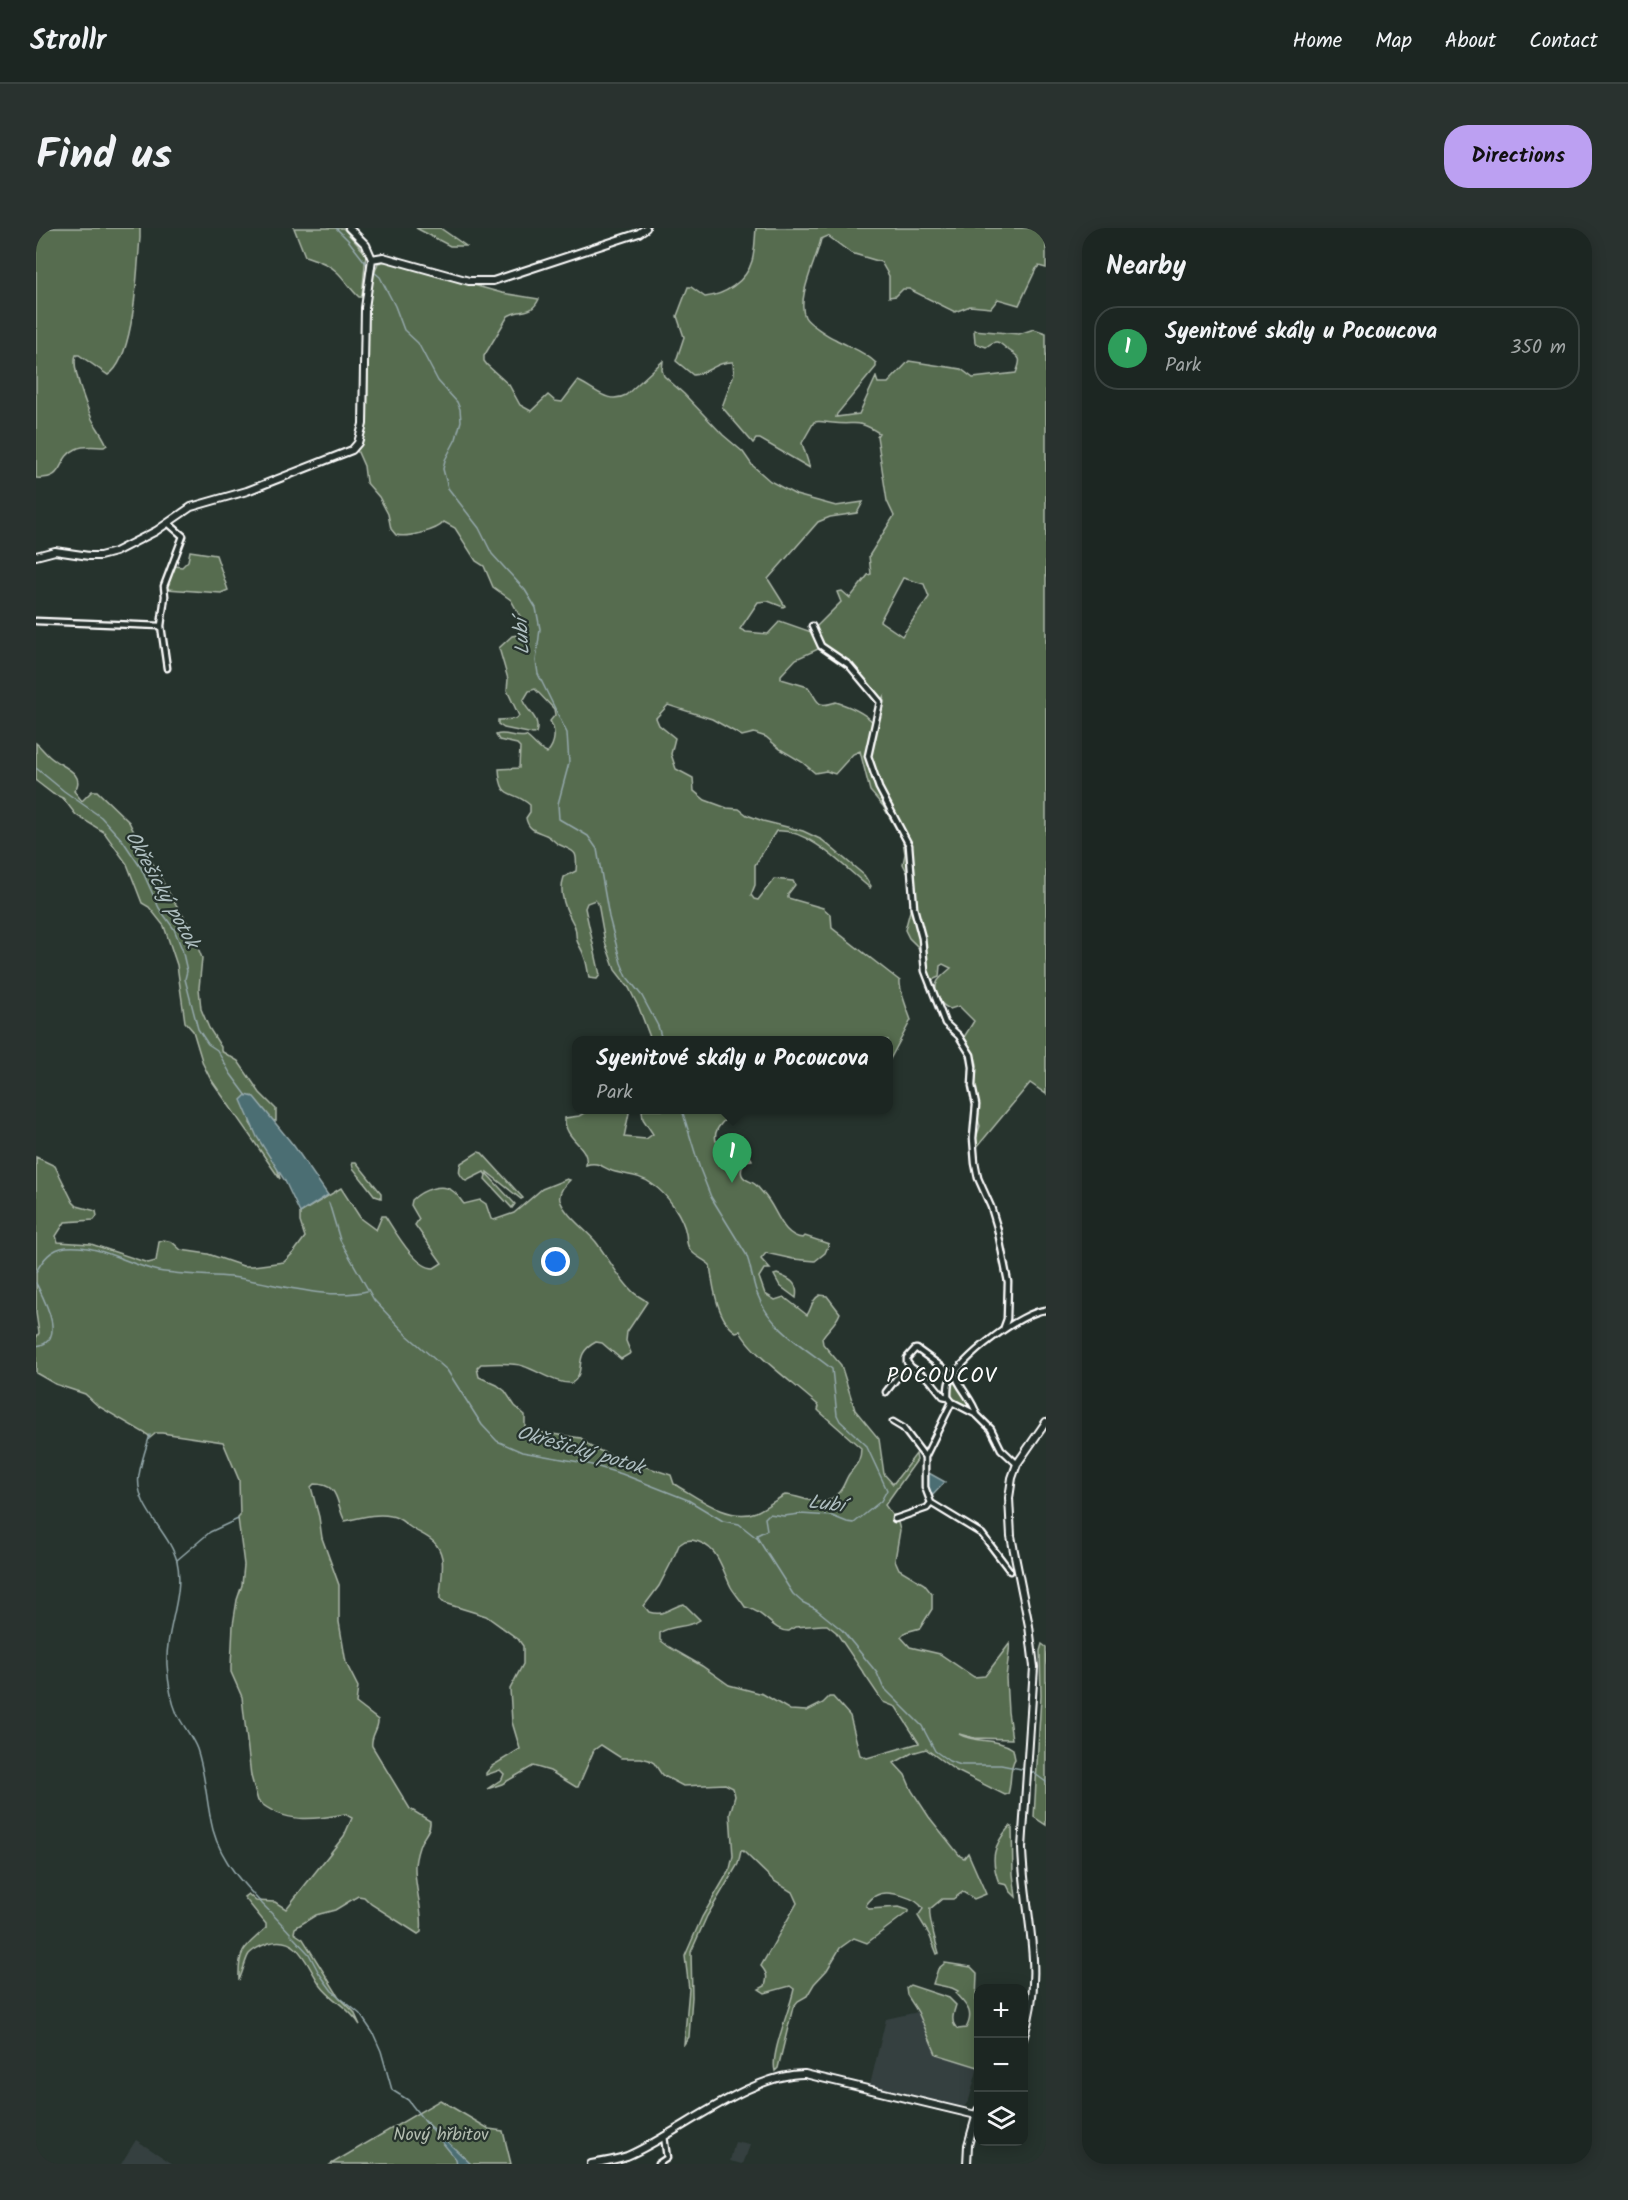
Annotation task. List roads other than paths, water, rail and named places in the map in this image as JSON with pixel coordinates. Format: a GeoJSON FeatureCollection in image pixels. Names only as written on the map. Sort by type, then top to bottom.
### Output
{"type":"FeatureCollection","features":[{"type":"Feature","properties":{"kind":"street"},"geometry":{"type":"LineString","coordinates":[[36,556],[55,551],[100,556],[115,552],[168,524],[190,507],[247,491],[352,450],[358,443],[363,424],[364,324],[372,262],[366,244],[349,228]]}},
{"type":"Feature","properties":{"kind":"street"},"geometry":{"type":"LineString","coordinates":[[372,262],[383,257],[469,281],[493,281],[639,233],[646,228]]}},
{"type":"Feature","properties":{"kind":"street"},"geometry":{"type":"LineString","coordinates":[[167,668],[161,626],[164,586],[183,536],[168,524]]}},
{"type":"Feature","properties":{"kind":"street"},"geometry":{"type":"LineString","coordinates":[[36,621],[161,626]]}},
{"type":"Feature","properties":{"kind":"street"},"geometry":{"type":"LineString","coordinates":[[812,626],[821,646],[849,665],[880,702],[868,756],[879,788],[909,845],[914,908],[922,938],[925,971],[945,1023],[959,1036],[971,1054],[972,1086],[976,1105],[973,1138],[975,1166],[997,1227],[1008,1282],[1008,1310],[1003,1330]]}},
{"type":"Feature","properties":{"kind":"street"},"geometry":{"type":"LineString","coordinates":[[948,1397],[948,1384],[983,1346],[1003,1330],[1031,1313],[1046,1310]]}},
{"type":"Feature","properties":{"kind":"street"},"geometry":{"type":"LineString","coordinates":[[955,1374],[917,1349],[907,1358],[911,1367],[930,1380],[943,1396],[977,1415],[991,1429],[1001,1449],[1017,1464]]}},
{"type":"Feature","properties":{"kind":"street"},"geometry":{"type":"LineString","coordinates":[[886,1392],[896,1379],[911,1367]]}},
{"type":"Feature","properties":{"kind":"street"},"geometry":{"type":"LineString","coordinates":[[955,1374],[956,1380],[970,1397],[977,1415]]}},
{"type":"Feature","properties":{"kind":"street"},"geometry":{"type":"LineString","coordinates":[[952,1402],[925,1457],[925,1487],[931,1503],[982,1534],[1010,1571]]}},
{"type":"Feature","properties":{"kind":"street"},"geometry":{"type":"LineString","coordinates":[[892,1422],[903,1428],[925,1457]]}},
{"type":"Feature","properties":{"kind":"street"},"geometry":{"type":"LineString","coordinates":[[1040,1950],[1022,1862],[1034,1690],[1033,1651],[1008,1520],[1010,1485],[1017,1464],[1046,1422]]}},
{"type":"Feature","properties":{"kind":"street"},"geometry":{"type":"LineString","coordinates":[[895,1519],[927,1508],[931,1503]]}},
{"type":"Feature","properties":{"kind":"street"},"geometry":{"type":"LineString","coordinates":[[1023,2038],[1036,2008],[1041,1960]]}},
{"type":"Feature","properties":{"kind":"street"},"geometry":{"type":"LineString","coordinates":[[591,2164],[626,2156],[750,2088],[793,2074],[805,2074],[974,2113]]}},
{"type":"Feature","properties":{"kind":"street"},"geometry":{"type":"LineString","coordinates":[[967,2164],[968,2145],[974,2124]]}},
{"type":"Feature","properties":{"kind":"street"},"geometry":{"type":"LineString","coordinates":[[658,2164],[667,2158],[664,2136]]}},
{"type":"Feature","properties":{"kind":"water"},"geometry":{"type":"Polygon","coordinates":[[[246,1095],[254,1097],[294,1146],[328,1195],[300,1213],[285,1181],[257,1137],[241,1100],[246,1095]]]}},
{"type":"Feature","properties":{"kind":"water"},"geometry":{"type":"Polygon","coordinates":[[[927,1472],[945,1482],[932,1496],[926,1482],[927,1472]]]}},
{"type":"Feature","properties":{"kind":"water"},"geometry":{"type":"Polygon","coordinates":[[[423,2119],[471,2164],[457,2164],[456,2159],[423,2119]]]}},
{"type":"Feature","properties":{"kind":"waterway","name":"Lubí"},"geometry":{"type":"LineString","coordinates":[[336,228],[368,266]]}},
{"type":"Feature","properties":{"kind":"waterway","name":"Lubí"},"geometry":{"type":"LineString","coordinates":[[374,272],[380,277],[404,330],[418,343],[438,381],[457,402],[460,409],[461,421],[456,439],[443,469],[448,488],[479,528],[492,554],[525,590],[536,608],[540,629],[536,661],[538,674],[567,733],[569,763],[558,804],[559,819],[588,836],[597,849],[609,917],[621,963],[627,977],[642,996],[661,1036]]}},
{"type":"Feature","properties":{"kind":"waterway","name":"Okřešický potok"},"geometry":{"type":"LineString","coordinates":[[36,768],[101,817],[123,841],[141,868],[159,908],[174,929],[182,949],[187,971],[185,979],[198,1029],[208,1044],[217,1050],[247,1096]]}},
{"type":"Feature","properties":{"kind":"waterway","name":"Lubí"},"geometry":{"type":"LineString","coordinates":[[683,1114],[711,1197],[746,1254],[753,1282],[765,1309],[791,1338],[832,1369],[837,1415],[840,1421],[866,1445],[887,1490],[881,1501],[854,1523],[832,1516],[769,1514],[765,1518],[767,1530],[757,1535],[758,1539],[793,1594],[842,1630],[877,1673],[883,1687],[922,1726],[935,1751],[949,1761],[961,1765],[1001,1765],[1026,1770]]}},
{"type":"Feature","properties":{"kind":"waterway","name":"Okřešický potok"},"geometry":{"type":"LineString","coordinates":[[329,1203],[340,1240],[374,1300],[408,1336],[447,1370],[482,1425],[497,1441],[522,1452],[585,1463],[622,1474],[688,1500],[723,1521],[739,1524],[758,1539]]}},
{"type":"Feature","properties":{"kind":"waterway"},"geometry":{"type":"LineString","coordinates":[[36,1272],[52,1252],[66,1247],[78,1247],[101,1251],[158,1271],[247,1279],[299,1290],[334,1294],[367,1291]]}},
{"type":"Feature","properties":{"kind":"waterway"},"geometry":{"type":"LineString","coordinates":[[36,1283],[48,1309],[52,1329],[51,1337],[46,1343],[36,1346]]}},
{"type":"Feature","properties":{"kind":"waterway"},"geometry":{"type":"LineString","coordinates":[[150,1435],[140,1470],[139,1487],[147,1508],[173,1550],[179,1574],[179,1587],[167,1652],[168,1677],[173,1703],[197,1749],[213,1830],[226,1860],[235,1874],[291,1934]]}},
{"type":"Feature","properties":{"kind":"waterway"},"geometry":{"type":"LineString","coordinates":[[177,1560],[210,1532],[238,1519]]}},
{"type":"Feature","properties":{"kind":"waterway","name":"Lubí"},"geometry":{"type":"LineString","coordinates":[[1031,1771],[1046,1782]]}},
{"type":"Feature","properties":{"kind":"waterway"},"geometry":{"type":"LineString","coordinates":[[292,1936],[309,1954],[332,1991],[360,2014],[373,2033],[381,2051],[392,2090],[408,2100],[422,2118]]}},
{"type":"Feature","properties":{"kind":"place","name":"Syenitové skály u Pocoucova"},"geometry":{"type":"Point","coordinates":[732,1183]}},
{"type":"Feature","properties":{"kind":"district","name":"POCOUCOV"},"geometry":{"type":"Point","coordinates":[942,1376]}},
{"type":"Feature","properties":{"kind":"park label","name":"Nový hřbitov"},"geometry":{"type":"Point","coordinates":[441,2135]}}]}
